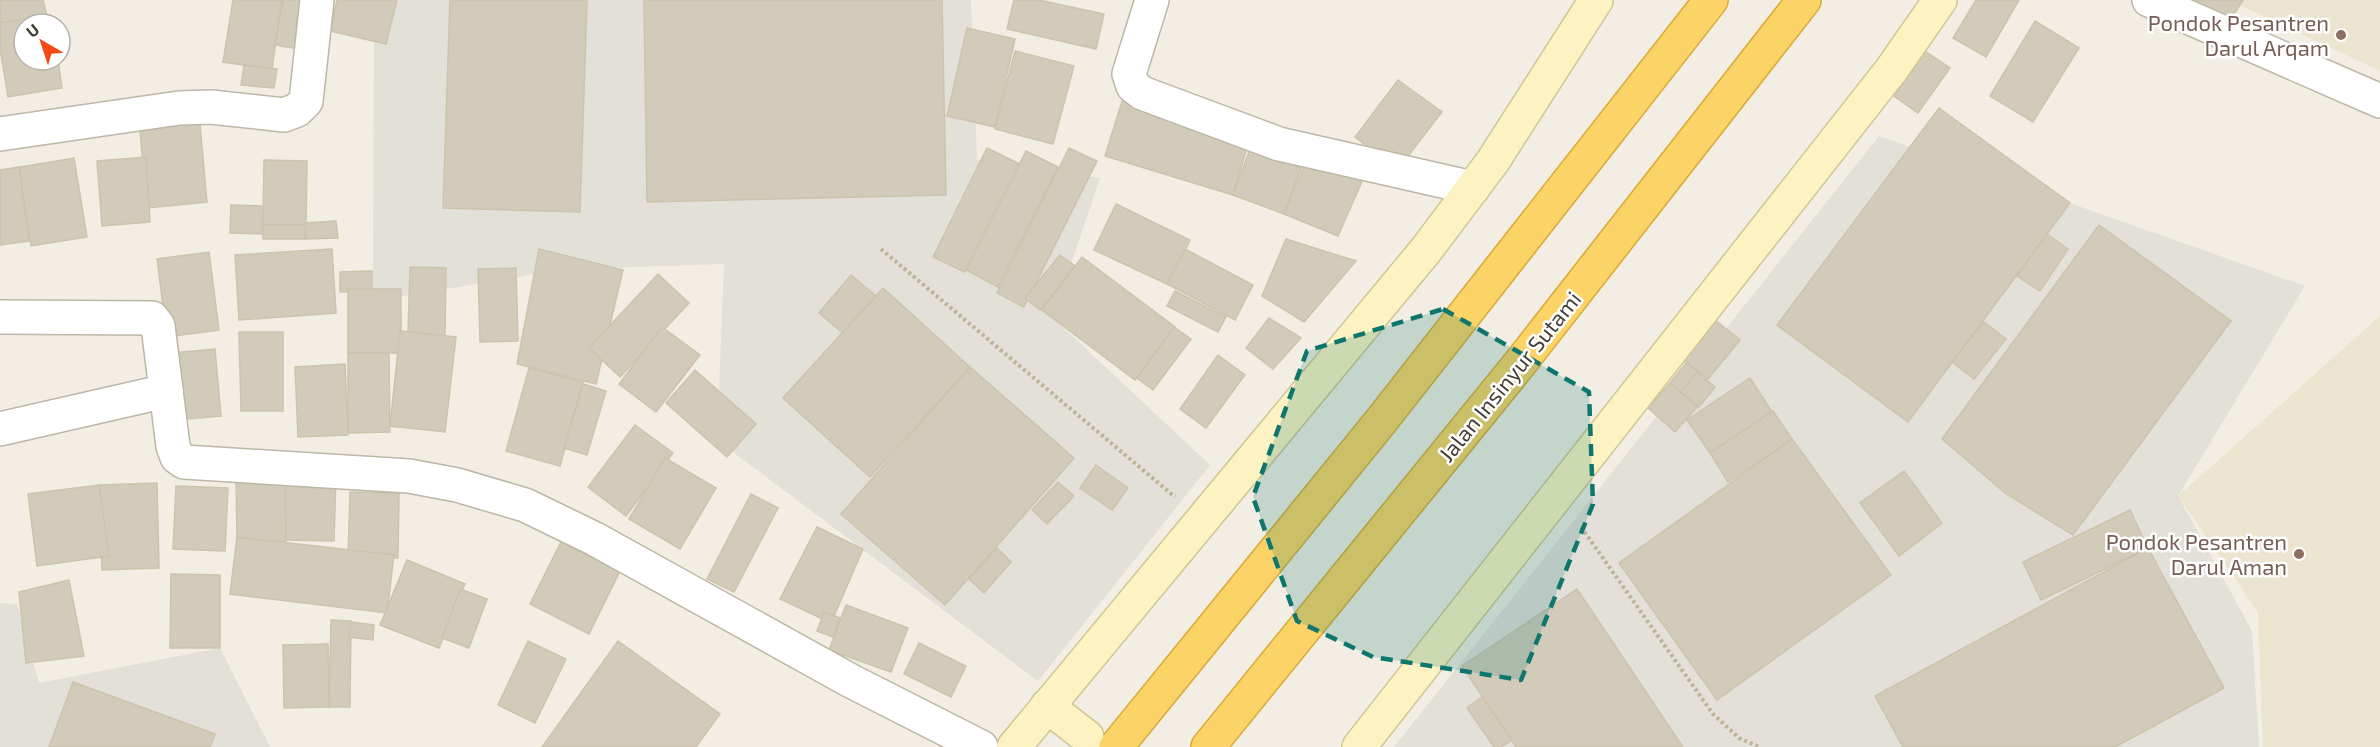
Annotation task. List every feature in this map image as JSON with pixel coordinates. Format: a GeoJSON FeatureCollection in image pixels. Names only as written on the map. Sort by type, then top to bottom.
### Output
{"type":"FeatureCollection","features":[{"type":"Feature","properties":{"kind":"highway"},"geometry":{"type":"LineString","coordinates":[[1102,742],[1381,421],[1711,0]]}},
{"type":"Feature","properties":{"kind":"highway","name":"Jalan Insinyur Sutami"},"geometry":{"type":"LineString","coordinates":[[1208,747],[1521,362],[1804,0]]}},
{"type":"Feature","properties":{"kind":"street"},"geometry":{"type":"LineString","coordinates":[[0,134],[179,108],[211,108],[284,115],[297,110],[306,101],[317,0]]}},
{"type":"Feature","properties":{"kind":"street"},"geometry":{"type":"LineString","coordinates":[[1152,0],[1129,74],[1133,86],[1142,93],[1279,144],[1473,188]]}},
{"type":"Feature","properties":{"kind":"street"},"geometry":{"type":"LineString","coordinates":[[1014,747],[1426,250],[1473,188],[1596,0]]}},
{"type":"Feature","properties":{"kind":"street"},"geometry":{"type":"LineString","coordinates":[[1359,747],[1892,69],[1940,0]]}},
{"type":"Feature","properties":{"kind":"street"},"geometry":{"type":"LineString","coordinates":[[2149,0],[2380,101]]}},
{"type":"Feature","properties":{"kind":"street"},"geometry":{"type":"LineString","coordinates":[[0,317],[152,318],[158,326],[173,446],[177,457],[184,462],[409,476],[457,485],[525,505],[594,539],[851,681],[981,747]]}},
{"type":"Feature","properties":{"kind":"street"},"geometry":{"type":"LineString","coordinates":[[0,429],[166,391]]}},
{"type":"Feature","properties":{"kind":"street"},"geometry":{"type":"LineString","coordinates":[[1047,706],[1102,742]]}},
{"type":"Feature","properties":{"kind":"path"},"geometry":{"type":"LineString","coordinates":[[881,249],[1203,521]]}},
{"type":"Feature","properties":{"kind":"path"},"geometry":{"type":"LineString","coordinates":[[1558,494],[1713,714],[1739,738],[1760,747]]}},
{"type":"Feature","properties":{"kind":"highlighted area"},"geometry":{"type":"Polygon","coordinates":[[[1443,309],[1589,392],[1593,504],[1521,680],[1373,657],[1297,621],[1253,497],[1307,351],[1443,309]]]}},
{"type":"Feature","properties":{"kind":"shaded area"},"geometry":{"type":"Polygon","coordinates":[[[374,0],[971,0],[977,160],[1100,178],[1053,318],[1210,465],[1038,681],[717,440],[724,264],[568,269],[373,301],[374,0]]]}},
{"type":"Feature","properties":{"kind":"shaded area","name":"Pondok Pesantren Darul Arqam"},"geometry":{"type":"Polygon","coordinates":[[[2229,0],[2380,0],[2380,72],[2376,69],[2229,0]]]}},
{"type":"Feature","properties":{"kind":"shaded area"},"geometry":{"type":"Polygon","coordinates":[[[1879,136],[2305,286],[2178,496],[2252,631],[2259,747],[1394,747],[1879,136]]]}},
{"type":"Feature","properties":{"kind":"shaded area","name":"Pondok Pesantren Darul Aman"},"geometry":{"type":"Polygon","coordinates":[[[2380,316],[2380,747],[2263,747],[2258,612],[2178,496],[2380,316]]]}},
{"type":"Feature","properties":{"kind":"shaded area"},"geometry":{"type":"Polygon","coordinates":[[[0,603],[17,604],[39,683],[220,648],[270,747],[0,747],[0,603]]]}},
{"type":"Feature","properties":{"kind":"building"},"geometry":{"type":"Polygon","coordinates":[[[43,0],[46,12],[12,12],[12,23],[0,25],[0,1],[43,0]]]}},
{"type":"Feature","properties":{"kind":"building"},"geometry":{"type":"Polygon","coordinates":[[[233,0],[282,0],[272,69],[223,62],[233,0]]]}},
{"type":"Feature","properties":{"kind":"building"},"geometry":{"type":"Polygon","coordinates":[[[283,0],[306,0],[298,49],[275,45],[283,0]]]}},
{"type":"Feature","properties":{"kind":"building"},"geometry":{"type":"Polygon","coordinates":[[[337,0],[397,0],[386,44],[330,31],[337,0]]]}},
{"type":"Feature","properties":{"kind":"building"},"geometry":{"type":"Polygon","coordinates":[[[450,0],[587,0],[580,212],[443,208],[450,0]]]}},
{"type":"Feature","properties":{"kind":"building"},"geometry":{"type":"Polygon","coordinates":[[[644,0],[942,0],[946,195],[647,202],[644,0]]]}},
{"type":"Feature","properties":{"kind":"building"},"geometry":{"type":"Polygon","coordinates":[[[1014,0],[1039,0],[1104,14],[1096,49],[1007,29],[1014,0]]]}},
{"type":"Feature","properties":{"kind":"building"},"geometry":{"type":"Polygon","coordinates":[[[1976,0],[2019,0],[1986,57],[1953,38],[1976,0]]]}},
{"type":"Feature","properties":{"kind":"building"},"geometry":{"type":"Polygon","coordinates":[[[2188,0],[2243,0],[2228,24],[2188,0]]]}},
{"type":"Feature","properties":{"kind":"building"},"geometry":{"type":"Polygon","coordinates":[[[12,21],[12,72],[60,72],[62,88],[8,97],[0,48],[0,23],[12,21]]]}},
{"type":"Feature","properties":{"kind":"building"},"geometry":{"type":"Polygon","coordinates":[[[2035,21],[2079,48],[2033,122],[1990,96],[2035,21]]]}},
{"type":"Feature","properties":{"kind":"building"},"geometry":{"type":"Polygon","coordinates":[[[967,28],[1015,39],[995,127],[947,116],[967,28]]]}},
{"type":"Feature","properties":{"kind":"building"},"geometry":{"type":"Polygon","coordinates":[[[1015,51],[1074,66],[1053,144],[995,129],[1015,51]]]}},
{"type":"Feature","properties":{"kind":"building"},"geometry":{"type":"Polygon","coordinates":[[[1925,51],[1950,68],[1918,113],[1894,96],[1925,51]]]}},
{"type":"Feature","properties":{"kind":"building"},"geometry":{"type":"Polygon","coordinates":[[[244,65],[277,69],[274,88],[241,85],[244,65]]]}},
{"type":"Feature","properties":{"kind":"building"},"geometry":{"type":"Polygon","coordinates":[[[1398,80],[1442,112],[1398,169],[1355,137],[1398,80]]]}},
{"type":"Feature","properties":{"kind":"building"},"geometry":{"type":"Polygon","coordinates":[[[1124,95],[1251,134],[1233,195],[1105,156],[1124,95]]]}},
{"type":"Feature","properties":{"kind":"building"},"geometry":{"type":"Polygon","coordinates":[[[1939,108],[2070,203],[1908,422],[1777,325],[1939,108]]]}},
{"type":"Feature","properties":{"kind":"building"},"geometry":{"type":"Polygon","coordinates":[[[199,114],[207,202],[147,208],[139,120],[199,114]]]}},
{"type":"Feature","properties":{"kind":"building"},"geometry":{"type":"Polygon","coordinates":[[[987,148],[1020,164],[965,272],[933,257],[987,148]]]}},
{"type":"Feature","properties":{"kind":"building"},"geometry":{"type":"Polygon","coordinates":[[[1069,148],[1097,161],[1024,307],[997,293],[1069,148]]]}},
{"type":"Feature","properties":{"kind":"building"},"geometry":{"type":"Polygon","coordinates":[[[1250,149],[1301,168],[1284,214],[1233,195],[1250,149]]]}},
{"type":"Feature","properties":{"kind":"building"},"geometry":{"type":"Polygon","coordinates":[[[1026,151],[1058,167],[998,287],[966,270],[1026,151]]]}},
{"type":"Feature","properties":{"kind":"building"},"geometry":{"type":"Polygon","coordinates":[[[1309,154],[1364,177],[1338,236],[1284,214],[1309,154]]]}},
{"type":"Feature","properties":{"kind":"building"},"geometry":{"type":"Polygon","coordinates":[[[146,157],[150,222],[102,226],[97,161],[146,157]]]}},
{"type":"Feature","properties":{"kind":"building"},"geometry":{"type":"Polygon","coordinates":[[[74,158],[87,237],[31,246],[19,167],[74,158]]]}},
{"type":"Feature","properties":{"kind":"building"},"geometry":{"type":"Polygon","coordinates":[[[264,160],[307,161],[306,225],[263,225],[264,160]]]}},
{"type":"Feature","properties":{"kind":"building"},"geometry":{"type":"Polygon","coordinates":[[[19,167],[29,241],[0,245],[0,170],[19,167]]]}},
{"type":"Feature","properties":{"kind":"building"},"geometry":{"type":"Polygon","coordinates":[[[1116,204],[1190,240],[1169,285],[1094,250],[1116,204]]]}},
{"type":"Feature","properties":{"kind":"building"},"geometry":{"type":"Polygon","coordinates":[[[231,205],[263,206],[263,234],[230,233],[231,205]]]}},
{"type":"Feature","properties":{"kind":"building"},"geometry":{"type":"Polygon","coordinates":[[[336,221],[338,238],[305,239],[304,223],[336,221]]]}},
{"type":"Feature","properties":{"kind":"building"},"geometry":{"type":"Polygon","coordinates":[[[263,225],[306,225],[305,239],[263,239],[263,225]]]}},
{"type":"Feature","properties":{"kind":"building"},"geometry":{"type":"Polygon","coordinates":[[[2099,225],[2231,321],[2073,535],[2005,493],[1942,439],[2099,225]]]}},
{"type":"Feature","properties":{"kind":"building"},"geometry":{"type":"Polygon","coordinates":[[[2047,234],[2068,249],[2040,291],[2017,276],[2047,234]]]}},
{"type":"Feature","properties":{"kind":"building"},"geometry":{"type":"Polygon","coordinates":[[[1286,239],[1356,261],[1304,322],[1262,296],[1286,239]]]}},
{"type":"Feature","properties":{"kind":"building"},"geometry":{"type":"Polygon","coordinates":[[[332,249],[336,313],[239,320],[235,255],[332,249]]]}},
{"type":"Feature","properties":{"kind":"building"},"geometry":{"type":"Polygon","coordinates":[[[539,249],[623,270],[596,384],[517,364],[539,249]]]}},
{"type":"Feature","properties":{"kind":"building"},"geometry":{"type":"Polygon","coordinates":[[[1185,249],[1253,285],[1235,320],[1167,284],[1185,249]]]}},
{"type":"Feature","properties":{"kind":"building"},"geometry":{"type":"Polygon","coordinates":[[[209,252],[219,330],[167,337],[157,259],[209,252]]]}},
{"type":"Feature","properties":{"kind":"building"},"geometry":{"type":"Polygon","coordinates":[[[1060,255],[1075,266],[1040,310],[1025,298],[1060,255]]]}},
{"type":"Feature","properties":{"kind":"building"},"geometry":{"type":"Polygon","coordinates":[[[1082,257],[1175,327],[1135,380],[1042,310],[1082,257]]]}},
{"type":"Feature","properties":{"kind":"building"},"geometry":{"type":"Polygon","coordinates":[[[410,267],[446,268],[445,336],[408,335],[410,267]]]}},
{"type":"Feature","properties":{"kind":"building"},"geometry":{"type":"Polygon","coordinates":[[[516,268],[518,341],[480,342],[478,269],[516,268]]]}},
{"type":"Feature","properties":{"kind":"building"},"geometry":{"type":"Polygon","coordinates":[[[372,271],[372,291],[340,292],[340,272],[372,271]]]}},
{"type":"Feature","properties":{"kind":"building"},"geometry":{"type":"Polygon","coordinates":[[[658,274],[689,303],[620,377],[589,348],[658,274]]]}},
{"type":"Feature","properties":{"kind":"building"},"geometry":{"type":"Polygon","coordinates":[[[851,275],[876,296],[844,334],[819,313],[851,275]]]}},
{"type":"Feature","properties":{"kind":"building"},"geometry":{"type":"Polygon","coordinates":[[[883,288],[970,367],[870,477],[783,398],[883,288]]]}},
{"type":"Feature","properties":{"kind":"building"},"geometry":{"type":"Polygon","coordinates":[[[348,289],[401,289],[401,353],[348,353],[348,289]]]}},
{"type":"Feature","properties":{"kind":"building"},"geometry":{"type":"Polygon","coordinates":[[[1175,291],[1226,317],[1218,332],[1167,306],[1175,291]]]}},
{"type":"Feature","properties":{"kind":"building"},"geometry":{"type":"Polygon","coordinates":[[[1269,318],[1301,338],[1273,369],[1246,348],[1269,318]]]}},
{"type":"Feature","properties":{"kind":"building"},"geometry":{"type":"Polygon","coordinates":[[[1714,319],[1740,340],[1708,379],[1682,359],[1714,319]]]}},
{"type":"Feature","properties":{"kind":"building"},"geometry":{"type":"Polygon","coordinates":[[[1984,322],[2006,339],[1974,379],[1952,362],[1984,322]]]}},
{"type":"Feature","properties":{"kind":"building"},"geometry":{"type":"Polygon","coordinates":[[[662,327],[700,355],[656,412],[619,384],[662,327]]]}},
{"type":"Feature","properties":{"kind":"building"},"geometry":{"type":"Polygon","coordinates":[[[1174,327],[1191,339],[1153,390],[1137,378],[1174,327]]]}},
{"type":"Feature","properties":{"kind":"building"},"geometry":{"type":"Polygon","coordinates":[[[400,331],[456,337],[445,432],[390,426],[400,331]]]}},
{"type":"Feature","properties":{"kind":"building"},"geometry":{"type":"Polygon","coordinates":[[[239,332],[283,332],[283,411],[241,411],[239,332]]]}},
{"type":"Feature","properties":{"kind":"building"},"geometry":{"type":"Polygon","coordinates":[[[215,349],[221,416],[177,420],[172,353],[215,349]]]}},
{"type":"Feature","properties":{"kind":"building"},"geometry":{"type":"Polygon","coordinates":[[[348,353],[389,353],[390,432],[348,433],[348,353]]]}},
{"type":"Feature","properties":{"kind":"building"},"geometry":{"type":"Polygon","coordinates":[[[1218,355],[1245,375],[1206,428],[1180,409],[1218,355]]]}},
{"type":"Feature","properties":{"kind":"building"},"geometry":{"type":"Polygon","coordinates":[[[1686,363],[1698,372],[1681,392],[1670,383],[1686,363]]]}},
{"type":"Feature","properties":{"kind":"building"},"geometry":{"type":"Polygon","coordinates":[[[345,364],[348,435],[298,437],[295,367],[345,364]]]}},
{"type":"Feature","properties":{"kind":"building"},"geometry":{"type":"Polygon","coordinates":[[[970,367],[1074,458],[945,605],[841,514],[970,367]]]}},
{"type":"Feature","properties":{"kind":"building"},"geometry":{"type":"Polygon","coordinates":[[[529,368],[583,382],[560,466],[506,451],[529,368]]]}},
{"type":"Feature","properties":{"kind":"building"},"geometry":{"type":"Polygon","coordinates":[[[695,370],[756,424],[727,457],[666,403],[695,370]]]}},
{"type":"Feature","properties":{"kind":"building"},"geometry":{"type":"Polygon","coordinates":[[[1697,372],[1715,387],[1699,407],[1681,392],[1697,372]]]}},
{"type":"Feature","properties":{"kind":"building"},"geometry":{"type":"Polygon","coordinates":[[[1750,378],[1772,412],[1710,453],[1687,420],[1750,378]]]}},
{"type":"Feature","properties":{"kind":"building"},"geometry":{"type":"Polygon","coordinates":[[[1670,383],[1697,407],[1675,432],[1648,408],[1670,383]]]}},
{"type":"Feature","properties":{"kind":"building"},"geometry":{"type":"Polygon","coordinates":[[[583,384],[606,391],[587,455],[564,448],[583,384]]]}},
{"type":"Feature","properties":{"kind":"building"},"geometry":{"type":"Polygon","coordinates":[[[1773,411],[1792,439],[1728,482],[1710,453],[1773,411]]]}},
{"type":"Feature","properties":{"kind":"building"},"geometry":{"type":"Polygon","coordinates":[[[635,425],[673,453],[626,516],[588,487],[635,425]]]}},
{"type":"Feature","properties":{"kind":"building"},"geometry":{"type":"Polygon","coordinates":[[[1792,439],[1891,575],[1717,700],[1619,563],[1792,439]]]}},
{"type":"Feature","properties":{"kind":"building"},"geometry":{"type":"Polygon","coordinates":[[[665,458],[716,488],[680,549],[629,519],[665,458]]]}},
{"type":"Feature","properties":{"kind":"building"},"geometry":{"type":"Polygon","coordinates":[[[1096,465],[1128,488],[1112,510],[1080,488],[1096,465]]]}},
{"type":"Feature","properties":{"kind":"building"},"geometry":{"type":"Polygon","coordinates":[[[1904,471],[1942,523],[1899,556],[1860,503],[1904,471]]]}},
{"type":"Feature","properties":{"kind":"building"},"geometry":{"type":"Polygon","coordinates":[[[285,473],[336,474],[334,541],[284,540],[285,473]]]}},
{"type":"Feature","properties":{"kind":"building"},"geometry":{"type":"Polygon","coordinates":[[[285,474],[286,541],[237,542],[236,475],[285,474]]]}},
{"type":"Feature","properties":{"kind":"building"},"geometry":{"type":"Polygon","coordinates":[[[1058,482],[1074,496],[1047,524],[1032,510],[1058,482]]]}},
{"type":"Feature","properties":{"kind":"building"},"geometry":{"type":"Polygon","coordinates":[[[157,483],[159,568],[102,570],[99,485],[157,483]]]}},
{"type":"Feature","properties":{"kind":"building"},"geometry":{"type":"Polygon","coordinates":[[[99,485],[109,556],[37,566],[28,494],[99,485]]]}},
{"type":"Feature","properties":{"kind":"building"},"geometry":{"type":"Polygon","coordinates":[[[176,486],[228,488],[225,551],[173,549],[176,486]]]}},
{"type":"Feature","properties":{"kind":"building"},"geometry":{"type":"Polygon","coordinates":[[[350,492],[399,493],[398,558],[348,557],[350,492]]]}},
{"type":"Feature","properties":{"kind":"building"},"geometry":{"type":"Polygon","coordinates":[[[751,494],[778,508],[734,592],[707,579],[751,494]]]}},
{"type":"Feature","properties":{"kind":"building"},"geometry":{"type":"Polygon","coordinates":[[[2130,510],[2148,548],[2041,600],[2023,562],[2130,510]]]}},
{"type":"Feature","properties":{"kind":"building"},"geometry":{"type":"Polygon","coordinates":[[[817,527],[863,549],[831,623],[780,599],[817,527]]]}},
{"type":"Feature","properties":{"kind":"building"},"geometry":{"type":"Polygon","coordinates":[[[237,537],[394,555],[387,613],[230,594],[237,537]]]}},
{"type":"Feature","properties":{"kind":"building"},"geometry":{"type":"Polygon","coordinates":[[[561,542],[620,571],[589,634],[530,604],[561,542]]]}},
{"type":"Feature","properties":{"kind":"building"},"geometry":{"type":"Polygon","coordinates":[[[997,548],[1011,562],[984,593],[969,579],[997,548]]]}},
{"type":"Feature","properties":{"kind":"building"},"geometry":{"type":"Polygon","coordinates":[[[2148,548],[2224,688],[2115,747],[1903,747],[1875,696],[2148,548]]]}},
{"type":"Feature","properties":{"kind":"building"},"geometry":{"type":"Polygon","coordinates":[[[407,560],[465,584],[439,648],[380,625],[407,560]]]}},
{"type":"Feature","properties":{"kind":"building"},"geometry":{"type":"Polygon","coordinates":[[[171,574],[220,575],[220,648],[170,648],[171,574]]]}},
{"type":"Feature","properties":{"kind":"building"},"geometry":{"type":"Polygon","coordinates":[[[69,580],[84,656],[26,663],[19,592],[69,580]]]}},
{"type":"Feature","properties":{"kind":"building"},"geometry":{"type":"Polygon","coordinates":[[[460,589],[487,599],[469,648],[442,638],[460,589]]]}},
{"type":"Feature","properties":{"kind":"building"},"geometry":{"type":"Polygon","coordinates":[[[1577,589],[1683,747],[1516,747],[1462,666],[1577,589]]]}},
{"type":"Feature","properties":{"kind":"building"},"geometry":{"type":"Polygon","coordinates":[[[846,605],[908,628],[891,672],[829,650],[846,605]]]}},
{"type":"Feature","properties":{"kind":"building"},"geometry":{"type":"Polygon","coordinates":[[[824,612],[840,618],[833,637],[817,631],[824,612]]]}},
{"type":"Feature","properties":{"kind":"building"},"geometry":{"type":"Polygon","coordinates":[[[331,620],[351,621],[350,707],[329,707],[331,620]]]}},
{"type":"Feature","properties":{"kind":"building"},"geometry":{"type":"Polygon","coordinates":[[[351,622],[374,625],[373,640],[349,637],[351,622]]]}},
{"type":"Feature","properties":{"kind":"building"},"geometry":{"type":"Polygon","coordinates":[[[528,641],[566,659],[535,723],[498,705],[528,641]]]}},
{"type":"Feature","properties":{"kind":"building"},"geometry":{"type":"Polygon","coordinates":[[[618,641],[720,714],[696,747],[542,747],[618,641]]]}},
{"type":"Feature","properties":{"kind":"building"},"geometry":{"type":"Polygon","coordinates":[[[919,643],[966,666],[951,697],[904,674],[919,643]]]}},
{"type":"Feature","properties":{"kind":"building"},"geometry":{"type":"Polygon","coordinates":[[[328,644],[329,707],[284,708],[283,645],[328,644]]]}},
{"type":"Feature","properties":{"kind":"building"},"geometry":{"type":"Polygon","coordinates":[[[73,682],[215,734],[210,747],[49,747],[73,682]]]}},
{"type":"Feature","properties":{"kind":"building"},"geometry":{"type":"Polygon","coordinates":[[[1482,697],[1512,740],[1501,747],[1494,747],[1467,708],[1482,697]]]}},
{"type":"Feature","properties":{"kind":"place","name":"Pondok Pesantren Darul Arqam"},"geometry":{"type":"Point","coordinates":[2341,35]}},
{"type":"Feature","properties":{"kind":"place","name":"Pondok Pesantren Darul Aman"},"geometry":{"type":"Point","coordinates":[2299,554]}}]}
